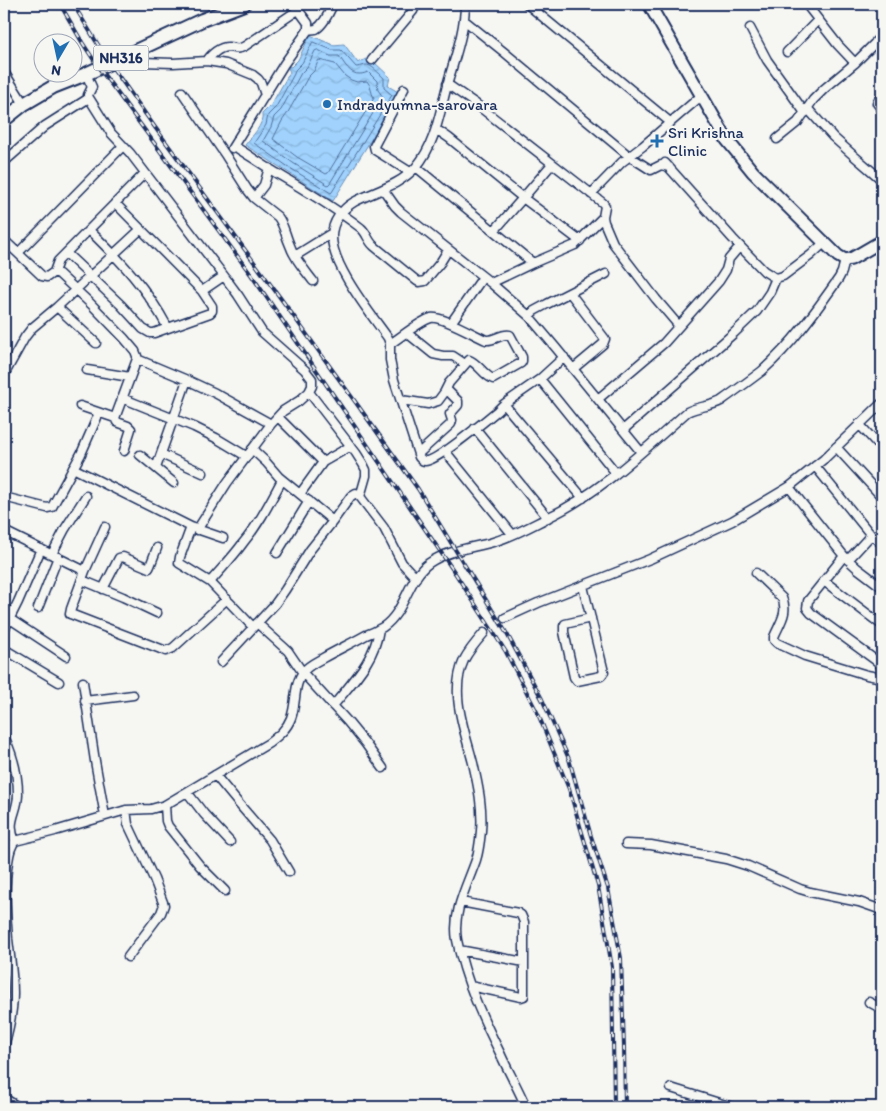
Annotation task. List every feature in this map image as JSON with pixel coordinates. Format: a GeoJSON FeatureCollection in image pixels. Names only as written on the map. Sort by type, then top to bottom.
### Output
{"type":"FeatureCollection","features":[{"type":"Feature","properties":{"kind":"highway","name":"NH316"},"geometry":{"type":"LineString","coordinates":[[4,120],[24,104],[53,87],[242,4]]}},
{"type":"Feature","properties":{"kind":"main road"},"geometry":{"type":"LineString","coordinates":[[649,4],[727,140],[753,172],[824,243],[845,260],[882,241]]}},
{"type":"Feature","properties":{"kind":"street"},"geometry":{"type":"LineString","coordinates":[[308,30],[319,26],[327,17],[333,4]]}},
{"type":"Feature","properties":{"kind":"street"},"geometry":{"type":"LineString","coordinates":[[372,60],[413,11],[416,4]]}},
{"type":"Feature","properties":{"kind":"street"},"geometry":{"type":"LineString","coordinates":[[465,4],[464,20],[436,130],[430,144],[413,170],[383,190],[351,204],[341,213],[336,220],[332,233],[337,258],[345,275],[388,338],[390,344],[390,365],[394,380],[418,454],[422,460],[429,460],[445,452],[504,404],[540,379],[564,357]]}},
{"type":"Feature","properties":{"kind":"street"},"geometry":{"type":"LineString","coordinates":[[527,4],[670,122]]}},
{"type":"Feature","properties":{"kind":"street"},"geometry":{"type":"LineString","coordinates":[[806,4],[838,45],[855,63]]}},
{"type":"Feature","properties":{"kind":"street"},"geometry":{"type":"LineString","coordinates":[[207,61],[211,54],[223,48],[238,49],[245,46],[296,7],[308,23],[308,30],[226,156]]}},
{"type":"Feature","properties":{"kind":"street"},"geometry":{"type":"LineString","coordinates":[[464,20],[630,156],[651,170],[661,165],[667,165],[740,246],[772,276],[776,278],[784,276],[824,243]]}},
{"type":"Feature","properties":{"kind":"street"},"geometry":{"type":"LineString","coordinates":[[787,52],[818,20]]}},
{"type":"Feature","properties":{"kind":"street"},"geometry":{"type":"LineString","coordinates":[[750,28],[767,60],[806,111],[882,180]]}},
{"type":"Feature","properties":{"kind":"street"},"geometry":{"type":"LineString","coordinates":[[778,140],[793,127],[824,89],[855,63],[879,39],[882,50]]}},
{"type":"Feature","properties":{"kind":"street"},"geometry":{"type":"LineString","coordinates":[[129,54],[134,60],[142,62],[207,61],[226,64],[253,75],[261,83],[265,95]]}},
{"type":"Feature","properties":{"kind":"street"},"geometry":{"type":"LineString","coordinates":[[4,72],[24,104]]}},
{"type":"Feature","properties":{"kind":"street"},"geometry":{"type":"LineString","coordinates":[[86,74],[92,87],[88,95],[89,98],[111,133],[224,276],[262,332],[305,370],[312,379],[312,386],[309,392],[271,424],[227,483],[194,529],[180,556],[179,563],[210,582],[255,625],[288,650],[303,673],[334,706],[383,768]]}},
{"type":"Feature","properties":{"kind":"street"},"geometry":{"type":"LineString","coordinates":[[447,84],[476,104],[603,203],[605,206],[603,217],[609,236],[656,299],[679,326]]}},
{"type":"Feature","properties":{"kind":"street"},"geometry":{"type":"LineString","coordinates":[[404,89],[374,146],[375,150],[413,170],[533,263]]}},
{"type":"Feature","properties":{"kind":"street"},"geometry":{"type":"LineString","coordinates":[[182,92],[247,189],[254,198],[282,221],[295,256],[313,282]]}},
{"type":"Feature","properties":{"kind":"street"},"geometry":{"type":"LineString","coordinates":[[591,194],[614,169],[701,96]]}},
{"type":"Feature","properties":{"kind":"street"},"geometry":{"type":"LineString","coordinates":[[882,97],[877,103],[882,110]]}},
{"type":"Feature","properties":{"kind":"street"},"geometry":{"type":"LineString","coordinates":[[4,162],[45,126],[89,98]]}},
{"type":"Feature","properties":{"kind":"street"},"geometry":{"type":"LineString","coordinates":[[436,130],[449,138],[580,241]]}},
{"type":"Feature","properties":{"kind":"street"},"geometry":{"type":"LineString","coordinates":[[18,253],[123,146]]}},
{"type":"Feature","properties":{"kind":"street"},"geometry":{"type":"LineString","coordinates":[[234,146],[341,213],[364,231],[368,240],[374,246],[419,282],[425,281],[448,250]]}},
{"type":"Feature","properties":{"kind":"street"},"geometry":{"type":"LineString","coordinates":[[494,231],[552,164]]}},
{"type":"Feature","properties":{"kind":"street"},"geometry":{"type":"LineString","coordinates":[[254,198],[264,185],[269,168]]}},
{"type":"Feature","properties":{"kind":"street"},"geometry":{"type":"LineString","coordinates":[[4,240],[42,276],[47,277],[54,272],[58,261],[144,173]]}},
{"type":"Feature","properties":{"kind":"street"},"geometry":{"type":"LineString","coordinates":[[383,190],[401,212],[491,283],[529,316],[641,452]]}},
{"type":"Feature","properties":{"kind":"street"},"geometry":{"type":"LineString","coordinates":[[66,253],[121,305],[143,329],[150,333],[212,312],[212,306],[202,291],[115,204]]}},
{"type":"Feature","properties":{"kind":"street"},"geometry":{"type":"LineString","coordinates":[[491,283],[569,248],[580,241],[603,217]]}},
{"type":"Feature","properties":{"kind":"street"},"geometry":{"type":"LineString","coordinates":[[4,375],[29,332],[141,229]]}},
{"type":"Feature","properties":{"kind":"street"},"geometry":{"type":"LineString","coordinates":[[89,230],[114,254],[146,291],[168,328]]}},
{"type":"Feature","properties":{"kind":"street"},"geometry":{"type":"LineString","coordinates":[[295,256],[332,233]]}},
{"type":"Feature","properties":{"kind":"street"},"geometry":{"type":"LineString","coordinates":[[598,399],[664,343],[719,281],[730,259],[740,246]]}},
{"type":"Feature","properties":{"kind":"street"},"geometry":{"type":"LineString","coordinates":[[10,837],[55,831],[126,810],[151,809],[165,805],[269,743],[283,731],[291,719],[297,686],[303,673],[310,666],[379,629],[390,620],[398,612],[416,578],[430,562],[462,549],[495,541],[548,518],[583,498],[616,473],[687,412],[721,401],[762,370],[784,349],[813,315],[839,278],[845,260]]}},
{"type":"Feature","properties":{"kind":"street"},"geometry":{"type":"LineString","coordinates":[[54,272],[91,304],[136,351],[137,359],[115,418]]}},
{"type":"Feature","properties":{"kind":"street"},"geometry":{"type":"LineString","coordinates":[[529,316],[534,311],[606,274]]}},
{"type":"Feature","properties":{"kind":"street"},"geometry":{"type":"LineString","coordinates":[[202,291],[224,276]]}},
{"type":"Feature","properties":{"kind":"street"},"geometry":{"type":"LineString","coordinates":[[451,324],[483,277]]}},
{"type":"Feature","properties":{"kind":"street"},"geometry":{"type":"LineString","coordinates":[[623,430],[734,333],[765,301],[776,278]]}},
{"type":"Feature","properties":{"kind":"street"},"geometry":{"type":"LineString","coordinates":[[570,293],[605,339],[603,344],[573,369]]}},
{"type":"Feature","properties":{"kind":"street"},"geometry":{"type":"LineString","coordinates":[[57,307],[96,343]]}},
{"type":"Feature","properties":{"kind":"street"},"geometry":{"type":"LineString","coordinates":[[390,344],[430,318],[440,318],[486,340],[492,340],[504,334],[510,335],[523,359],[521,363],[492,379],[471,360],[465,364],[449,383],[441,398],[433,403],[401,400]]}},
{"type":"Feature","properties":{"kind":"street"},"geometry":{"type":"LineString","coordinates":[[407,333],[433,354],[453,356],[465,364]]}},
{"type":"Feature","properties":{"kind":"street"},"geometry":{"type":"LineString","coordinates":[[137,359],[215,393],[271,424]]}},
{"type":"Feature","properties":{"kind":"street"},"geometry":{"type":"LineString","coordinates":[[87,370],[130,377]]}},
{"type":"Feature","properties":{"kind":"street"},"geometry":{"type":"LineString","coordinates":[[540,379],[616,473]]}},
{"type":"Feature","properties":{"kind":"street"},"geometry":{"type":"LineString","coordinates":[[156,468],[187,380]]}},
{"type":"Feature","properties":{"kind":"street"},"geometry":{"type":"LineString","coordinates":[[418,454],[452,422],[450,414],[458,405],[458,401],[446,389]]}},
{"type":"Feature","properties":{"kind":"street"},"geometry":{"type":"LineString","coordinates":[[309,392],[351,446],[366,470],[360,497]]}},
{"type":"Feature","properties":{"kind":"street"},"geometry":{"type":"LineString","coordinates":[[122,398],[209,434],[266,462],[275,474],[333,521]]}},
{"type":"Feature","properties":{"kind":"street"},"geometry":{"type":"LineString","coordinates":[[505,618],[650,559],[732,521],[789,487],[815,466],[882,403]]}},
{"type":"Feature","properties":{"kind":"street"},"geometry":{"type":"LineString","coordinates":[[504,404],[583,498]]}},
{"type":"Feature","properties":{"kind":"street"},"geometry":{"type":"LineString","coordinates":[[80,406],[115,418],[117,422],[131,429],[124,451]]}},
{"type":"Feature","properties":{"kind":"street"},"geometry":{"type":"LineString","coordinates":[[4,497],[50,508],[53,506],[81,454],[99,413]]}},
{"type":"Feature","properties":{"kind":"street"},"geometry":{"type":"LineString","coordinates":[[278,417],[323,462]]}},
{"type":"Feature","properties":{"kind":"street"},"geometry":{"type":"LineString","coordinates":[[859,424],[882,449]]}},
{"type":"Feature","properties":{"kind":"street"},"geometry":{"type":"LineString","coordinates":[[475,428],[548,518]]}},
{"type":"Feature","properties":{"kind":"street"},"geometry":{"type":"LineString","coordinates":[[300,494],[323,462],[351,446]]}},
{"type":"Feature","properties":{"kind":"street"},"geometry":{"type":"LineString","coordinates":[[836,447],[882,497]]}},
{"type":"Feature","properties":{"kind":"street"},"geometry":{"type":"LineString","coordinates":[[445,452],[512,534]]}},
{"type":"Feature","properties":{"kind":"street"},"geometry":{"type":"LineString","coordinates":[[161,454],[203,473]]}},
{"type":"Feature","properties":{"kind":"street"},"geometry":{"type":"LineString","coordinates":[[140,455],[174,483]]}},
{"type":"Feature","properties":{"kind":"street"},"geometry":{"type":"LineString","coordinates":[[815,466],[871,535],[882,544]]}},
{"type":"Feature","properties":{"kind":"street"},"geometry":{"type":"LineString","coordinates":[[73,468],[194,529],[223,538]]}},
{"type":"Feature","properties":{"kind":"street"},"geometry":{"type":"LineString","coordinates":[[210,582],[247,538],[282,480]]}},
{"type":"Feature","properties":{"kind":"street"},"geometry":{"type":"LineString","coordinates":[[789,487],[846,558],[882,587]]}},
{"type":"Feature","properties":{"kind":"street"},"geometry":{"type":"LineString","coordinates":[[220,662],[275,604],[286,590],[310,550],[356,493],[388,535],[402,563],[416,578]]}},
{"type":"Feature","properties":{"kind":"street"},"geometry":{"type":"LineString","coordinates":[[38,608],[65,529],[86,496]]}},
{"type":"Feature","properties":{"kind":"street"},"geometry":{"type":"LineString","coordinates":[[277,553],[309,501]]}},
{"type":"Feature","properties":{"kind":"street"},"geometry":{"type":"LineString","coordinates":[[105,528],[85,571],[70,614],[166,651],[174,648],[227,599]]}},
{"type":"Feature","properties":{"kind":"street"},"geometry":{"type":"LineString","coordinates":[[4,531],[85,571]]}},
{"type":"Feature","properties":{"kind":"street"},"geometry":{"type":"LineString","coordinates":[[871,535],[824,581],[808,601],[807,608],[811,613],[878,662],[882,668]]}},
{"type":"Feature","properties":{"kind":"street"},"geometry":{"type":"LineString","coordinates":[[103,589],[119,558],[123,557],[149,568],[157,548]]}},
{"type":"Feature","properties":{"kind":"street"},"geometry":{"type":"LineString","coordinates":[[4,630],[42,549]]}},
{"type":"Feature","properties":{"kind":"street"},"geometry":{"type":"LineString","coordinates":[[756,572],[782,598],[784,603],[784,614],[774,637],[776,643],[805,656],[882,678]]}},
{"type":"Feature","properties":{"kind":"street"},"geometry":{"type":"LineString","coordinates":[[82,580],[157,614]]}},
{"type":"Feature","properties":{"kind":"street"},"geometry":{"type":"LineString","coordinates":[[824,581],[882,625]]}},
{"type":"Feature","properties":{"kind":"street"},"geometry":{"type":"LineString","coordinates":[[583,586],[591,618],[604,672],[601,676],[577,681],[574,678],[564,626],[591,618]]}},
{"type":"Feature","properties":{"kind":"street"},"geometry":{"type":"LineString","coordinates":[[10,619],[66,656]]}},
{"type":"Feature","properties":{"kind":"street"},"geometry":{"type":"LineString","coordinates":[[334,706],[367,662],[376,646],[379,629]]}},
{"type":"Feature","properties":{"kind":"street"},"geometry":{"type":"LineString","coordinates":[[484,633],[464,660],[459,678],[458,701],[478,786],[481,824],[478,854],[461,902],[456,920],[456,930],[462,964],[470,986],[526,1107]]}},
{"type":"Feature","properties":{"kind":"street"},"geometry":{"type":"LineString","coordinates":[[4,649],[59,682]]}},
{"type":"Feature","properties":{"kind":"street"},"geometry":{"type":"LineString","coordinates":[[82,682],[106,816]]}},
{"type":"Feature","properties":{"kind":"street"},"geometry":{"type":"LineString","coordinates":[[85,701],[133,695]]}},
{"type":"Feature","properties":{"kind":"street"},"geometry":{"type":"LineString","coordinates":[[4,736],[17,778],[17,803],[12,821],[10,837],[12,844],[6,877],[8,938],[13,992],[12,1008],[4,1046]]}},
{"type":"Feature","properties":{"kind":"street"},"geometry":{"type":"LineString","coordinates":[[216,775],[270,840],[289,872]]}},
{"type":"Feature","properties":{"kind":"street"},"geometry":{"type":"LineString","coordinates":[[187,792],[230,842]]}},
{"type":"Feature","properties":{"kind":"street"},"geometry":{"type":"LineString","coordinates":[[165,805],[168,826],[200,866],[225,891]]}},
{"type":"Feature","properties":{"kind":"street"},"geometry":{"type":"LineString","coordinates":[[126,810],[128,824],[164,905],[161,913],[128,956]]}},
{"type":"Feature","properties":{"kind":"street"},"geometry":{"type":"LineString","coordinates":[[626,844],[651,845],[726,859],[748,866],[800,889],[859,902],[882,910]]}},
{"type":"Feature","properties":{"kind":"street"},"geometry":{"type":"LineString","coordinates":[[461,902],[518,913],[524,922],[525,994],[523,997],[470,986]]}},
{"type":"Feature","properties":{"kind":"street"},"geometry":{"type":"LineString","coordinates":[[459,950],[524,962]]}},
{"type":"Feature","properties":{"kind":"street"},"geometry":{"type":"LineString","coordinates":[[869,1002],[882,1009]]}},
{"type":"Feature","properties":{"kind":"street"},"geometry":{"type":"LineString","coordinates":[[671,1088],[732,1107]]}},
{"type":"Feature","properties":{"kind":"street"},"geometry":{"type":"LineString","coordinates":[[4,1098],[18,1107]]}},
{"type":"Feature","properties":{"kind":"water"},"geometry":{"type":"Polygon","coordinates":[[[310,35],[333,45],[344,44],[358,63],[366,59],[373,61],[390,77],[388,86],[400,93],[333,201],[245,145],[259,126],[262,114],[271,105],[290,72],[287,66],[291,67],[298,60],[310,35]]]}},
{"type":"Feature","properties":{"kind":"railway"},"geometry":{"type":"LineString","coordinates":[[60,4],[99,68],[252,276],[455,573],[506,652],[538,714],[569,789],[598,886],[612,967],[614,1107]]}},
{"type":"Feature","properties":{"kind":"railway"},"geometry":{"type":"LineString","coordinates":[[73,4],[110,64],[154,126],[418,489],[507,634],[542,699],[569,759],[608,888],[621,958],[625,1107]]}},
{"type":"Feature","properties":{"kind":"place","name":"Indradyumna-sarovara"},"geometry":{"type":"Point","coordinates":[327,104]}},
{"type":"Feature","properties":{"kind":"place","name":"Sri Krishna Clinic"},"geometry":{"type":"Point","coordinates":[657,141]}}]}
